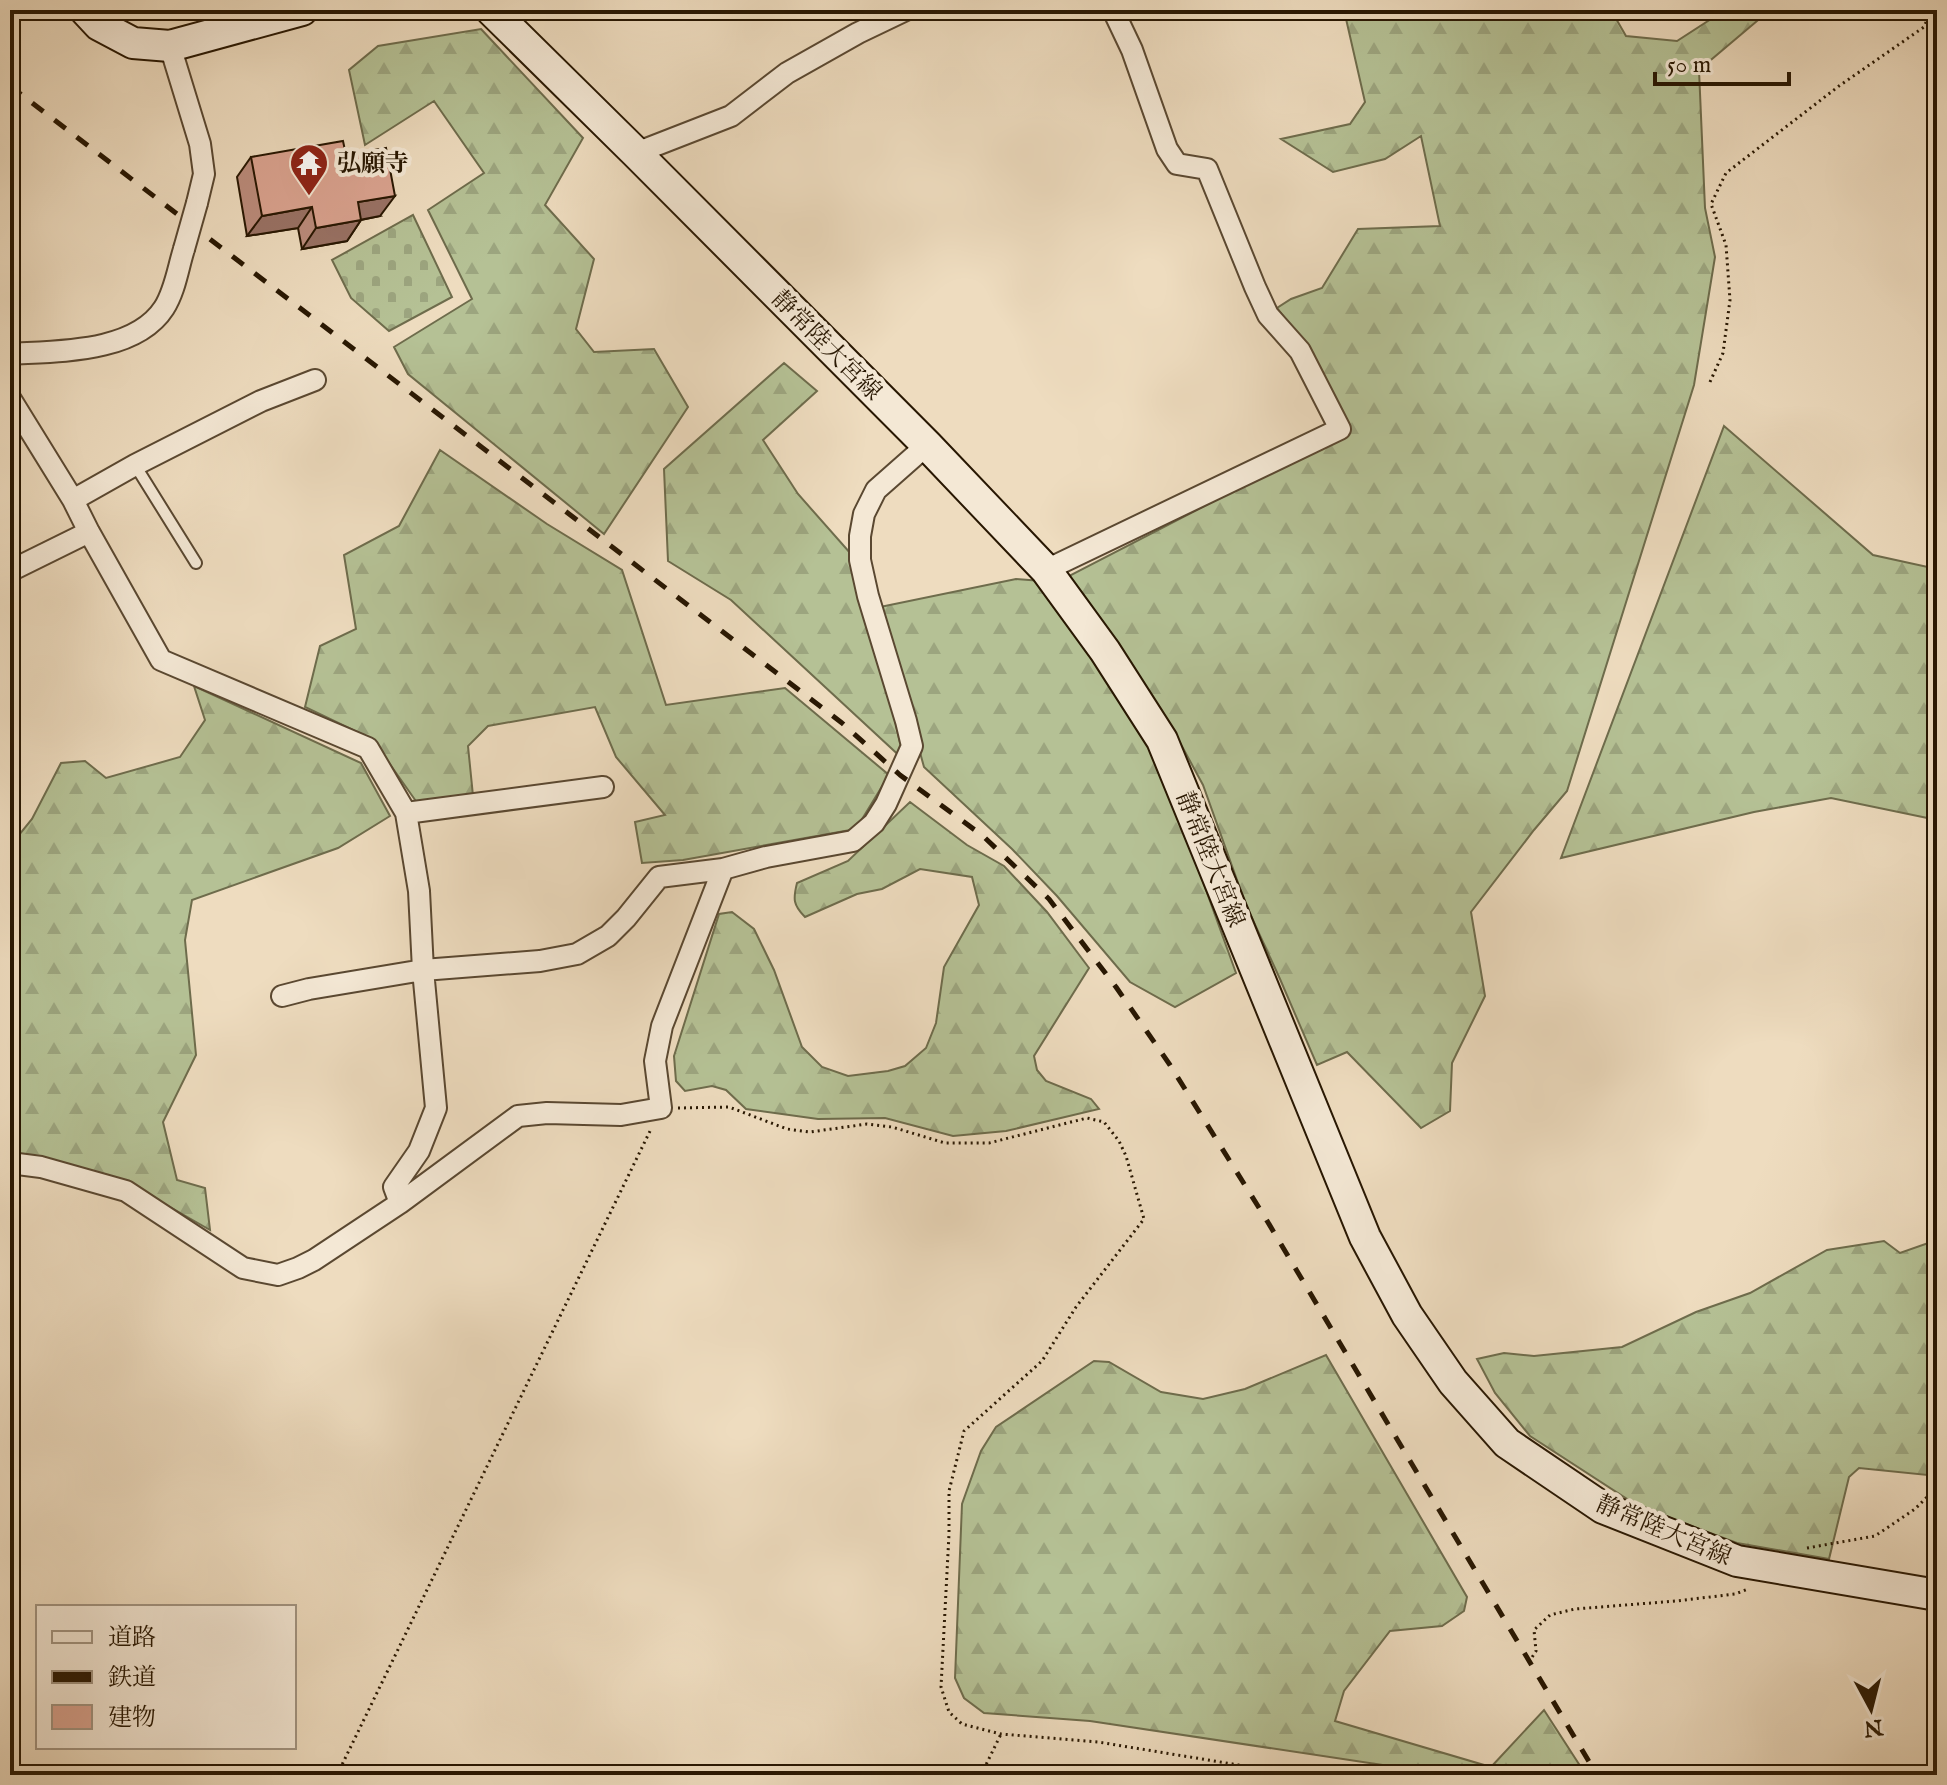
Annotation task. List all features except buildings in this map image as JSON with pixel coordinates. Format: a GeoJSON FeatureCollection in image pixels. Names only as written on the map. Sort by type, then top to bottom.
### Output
{"type":"FeatureCollection","features":[{"type":"Feature","properties":{"kind":"main road"},"geometry":{"type":"LineString","coordinates":[[85,10],[99,25],[133,43],[170,46],[302,10]]}},
{"type":"Feature","properties":{"kind":"main road","name":"静常陸大宮線"},"geometry":{"type":"LineString","coordinates":[[491,10],[927,445],[1046,570],[1105,651],[1162,740],[1365,1237],[1407,1315],[1453,1382],[1507,1443],[1603,1508],[1737,1561],[1937,1595]]}},
{"type":"Feature","properties":{"kind":"street"},"geometry":{"type":"LineString","coordinates":[[636,153],[731,116],[787,73],[906,10]]}},
{"type":"Feature","properties":{"kind":"street"},"geometry":{"type":"LineString","coordinates":[[1046,570],[1340,429],[1300,351],[1268,315],[1207,169],[1177,164],[1167,149],[1132,50],[1113,10]]}},
{"type":"Feature","properties":{"kind":"street"},"geometry":{"type":"LineString","coordinates":[[10,354],[90,348],[135,333],[164,308],[204,174],[200,144],[170,46]]}},
{"type":"Feature","properties":{"kind":"street"},"geometry":{"type":"LineString","coordinates":[[73,500],[261,401],[315,380]]}},
{"type":"Feature","properties":{"kind":"street"},"geometry":{"type":"LineString","coordinates":[[10,398],[73,500],[161,660],[368,748],[406,813],[419,891],[436,1108],[419,1151],[394,1187],[400,1203]]}},
{"type":"Feature","properties":{"kind":"street"},"geometry":{"type":"LineString","coordinates":[[282,996],[423,970],[540,961],[577,954],[608,936],[659,877],[723,869],[766,857],[853,841],[874,823],[886,804],[912,746],[860,560],[864,514],[876,490],[927,445]]}},
{"type":"Feature","properties":{"kind":"street"},"geometry":{"type":"LineString","coordinates":[[10,571],[89,532]]}},
{"type":"Feature","properties":{"kind":"street"},"geometry":{"type":"LineString","coordinates":[[406,813],[603,787]]}},
{"type":"Feature","properties":{"kind":"street"},"geometry":{"type":"LineString","coordinates":[[10,1163],[41,1167],[126,1191],[243,1268],[278,1275],[298,1268],[400,1203],[518,1116],[547,1113],[621,1115],[661,1108],[655,1061],[662,1026],[723,869]]}},
{"type":"Feature","properties":{"kind":"lane"},"geometry":{"type":"LineString","coordinates":[[135,465],[196,563]]}},
{"type":"Feature","properties":{"kind":"path"},"geometry":{"type":"LineString","coordinates":[[1710,382],[1723,353],[1730,300],[1726,245],[1711,204],[1726,173],[1839,86],[1924,27],[1931,10]]}},
{"type":"Feature","properties":{"kind":"path"},"geometry":{"type":"LineString","coordinates":[[337,1775],[661,1108],[729,1107],[787,1129],[810,1132],[867,1124],[892,1127],[945,1143],[989,1143],[1087,1118],[1104,1122],[1126,1156],[1144,1219],[1076,1307],[1042,1361],[964,1431],[949,1491],[941,1687],[949,1712],[962,1724],[1001,1734],[1098,1742],[1300,1775]]}},
{"type":"Feature","properties":{"kind":"path"},"geometry":{"type":"LineString","coordinates":[[1798,1550],[1875,1536],[1915,1509],[1937,1487]]}},
{"type":"Feature","properties":{"kind":"path"},"geometry":{"type":"LineString","coordinates":[[1529,1662],[1536,1651],[1534,1630],[1550,1615],[1575,1609],[1735,1594],[1750,1588]]}},
{"type":"Feature","properties":{"kind":"path"},"geometry":{"type":"LineString","coordinates":[[981,1775],[1001,1734]]}},
{"type":"Feature","properties":{"kind":"green space"},"geometry":{"type":"Polygon","coordinates":[[[1344,10],[1453,10],[1458,18],[1466,10],[1611,10],[1626,36],[1677,41],[1725,10],[1770,10],[1699,70],[1705,208],[1715,257],[1694,385],[1567,791],[1471,912],[1485,996],[1452,1063],[1450,1111],[1421,1128],[1347,1052],[1317,1065],[1246,905],[1203,785],[1171,726],[1067,577],[1346,433],[1309,349],[1277,308],[1291,299],[1322,288],[1358,229],[1440,226],[1421,136],[1385,159],[1333,172],[1281,139],[1350,124],[1365,102],[1344,10]]]}},
{"type":"Feature","properties":{"kind":"green space"},"geometry":{"type":"Polygon","coordinates":[[[481,29],[583,138],[545,205],[594,259],[576,329],[594,352],[654,349],[688,407],[604,534],[408,374],[394,347],[472,299],[428,210],[484,173],[434,101],[365,145],[349,70],[378,46],[481,29]]]}},
{"type":"Feature","properties":{"kind":"green space"},"geometry":{"type":"Polygon","coordinates":[[[413,215],[452,297],[389,331],[351,298],[332,260],[413,215]]]}},
{"type":"Feature","properties":{"kind":"green space"},"geometry":{"type":"Polygon","coordinates":[[[784,363],[817,391],[763,440],[798,494],[859,563],[904,760],[731,600],[668,561],[664,469],[784,363]]]}},
{"type":"Feature","properties":{"kind":"green space"},"geometry":{"type":"Polygon","coordinates":[[[1724,426],[1873,555],[1937,569],[1937,820],[1831,798],[1754,812],[1561,858],[1724,426]]]}},
{"type":"Feature","properties":{"kind":"green space"},"geometry":{"type":"Polygon","coordinates":[[[440,450],[547,524],[622,570],[666,705],[785,688],[889,775],[856,829],[683,860],[642,863],[635,822],[665,815],[616,757],[595,707],[488,726],[468,746],[473,796],[418,804],[372,739],[305,707],[320,646],[356,629],[344,555],[399,526],[440,450]]]}},
{"type":"Feature","properties":{"kind":"green space"},"geometry":{"type":"Polygon","coordinates":[[[1016,579],[1042,581],[1155,749],[1236,973],[1175,1007],[1130,982],[1057,896],[1012,849],[924,767],[880,607],[1016,579]]]}},
{"type":"Feature","properties":{"kind":"green space"},"geometry":{"type":"Polygon","coordinates":[[[194,686],[361,763],[390,816],[338,848],[192,900],[185,940],[196,1055],[163,1122],[177,1180],[205,1188],[210,1230],[133,1186],[20,1154],[10,1156],[10,904],[18,889],[10,872],[10,846],[32,819],[61,763],[85,761],[106,778],[180,757],[205,720],[194,686]]]}},
{"type":"Feature","properties":{"kind":"green space"},"geometry":{"type":"Polygon","coordinates":[[[910,802],[967,845],[1004,866],[1047,912],[1089,968],[1034,1056],[1037,1070],[1046,1081],[1091,1099],[1099,1109],[1006,1131],[953,1136],[885,1118],[818,1119],[746,1109],[726,1090],[712,1086],[685,1091],[676,1081],[674,1056],[719,914],[732,912],[754,929],[774,970],[802,1047],[822,1067],[848,1076],[888,1071],[905,1066],[926,1048],[936,1023],[944,967],[979,905],[972,877],[920,869],[882,889],[857,894],[805,917],[798,909],[795,898],[797,883],[848,861],[910,802]]]}},
{"type":"Feature","properties":{"kind":"green space"},"geometry":{"type":"Polygon","coordinates":[[[1937,1240],[1937,1476],[1859,1468],[1849,1477],[1829,1559],[1737,1543],[1638,1506],[1530,1436],[1495,1393],[1477,1359],[1504,1353],[1534,1356],[1622,1347],[1696,1312],[1750,1293],[1827,1250],[1884,1241],[1900,1253],[1937,1240]]]}},
{"type":"Feature","properties":{"kind":"green space"},"geometry":{"type":"Polygon","coordinates":[[[1326,1355],[1467,1597],[1464,1611],[1442,1626],[1390,1631],[1344,1691],[1335,1721],[1491,1767],[1544,1710],[1586,1775],[1449,1775],[1090,1721],[984,1713],[964,1698],[955,1678],[962,1504],[981,1451],[996,1427],[1094,1361],[1109,1362],[1161,1392],[1203,1399],[1245,1389],[1326,1355]]]}},
{"type":"Feature","properties":{"kind":"railway"},"geometry":{"type":"LineString","coordinates":[[10,86],[842,723],[900,775],[983,836],[1049,899],[1170,1065],[1266,1219],[1597,1775]]}},
{"type":"Feature","properties":{"kind":"place","name":"弘願寺"},"geometry":{"type":"Point","coordinates":[309,197]}}]}
